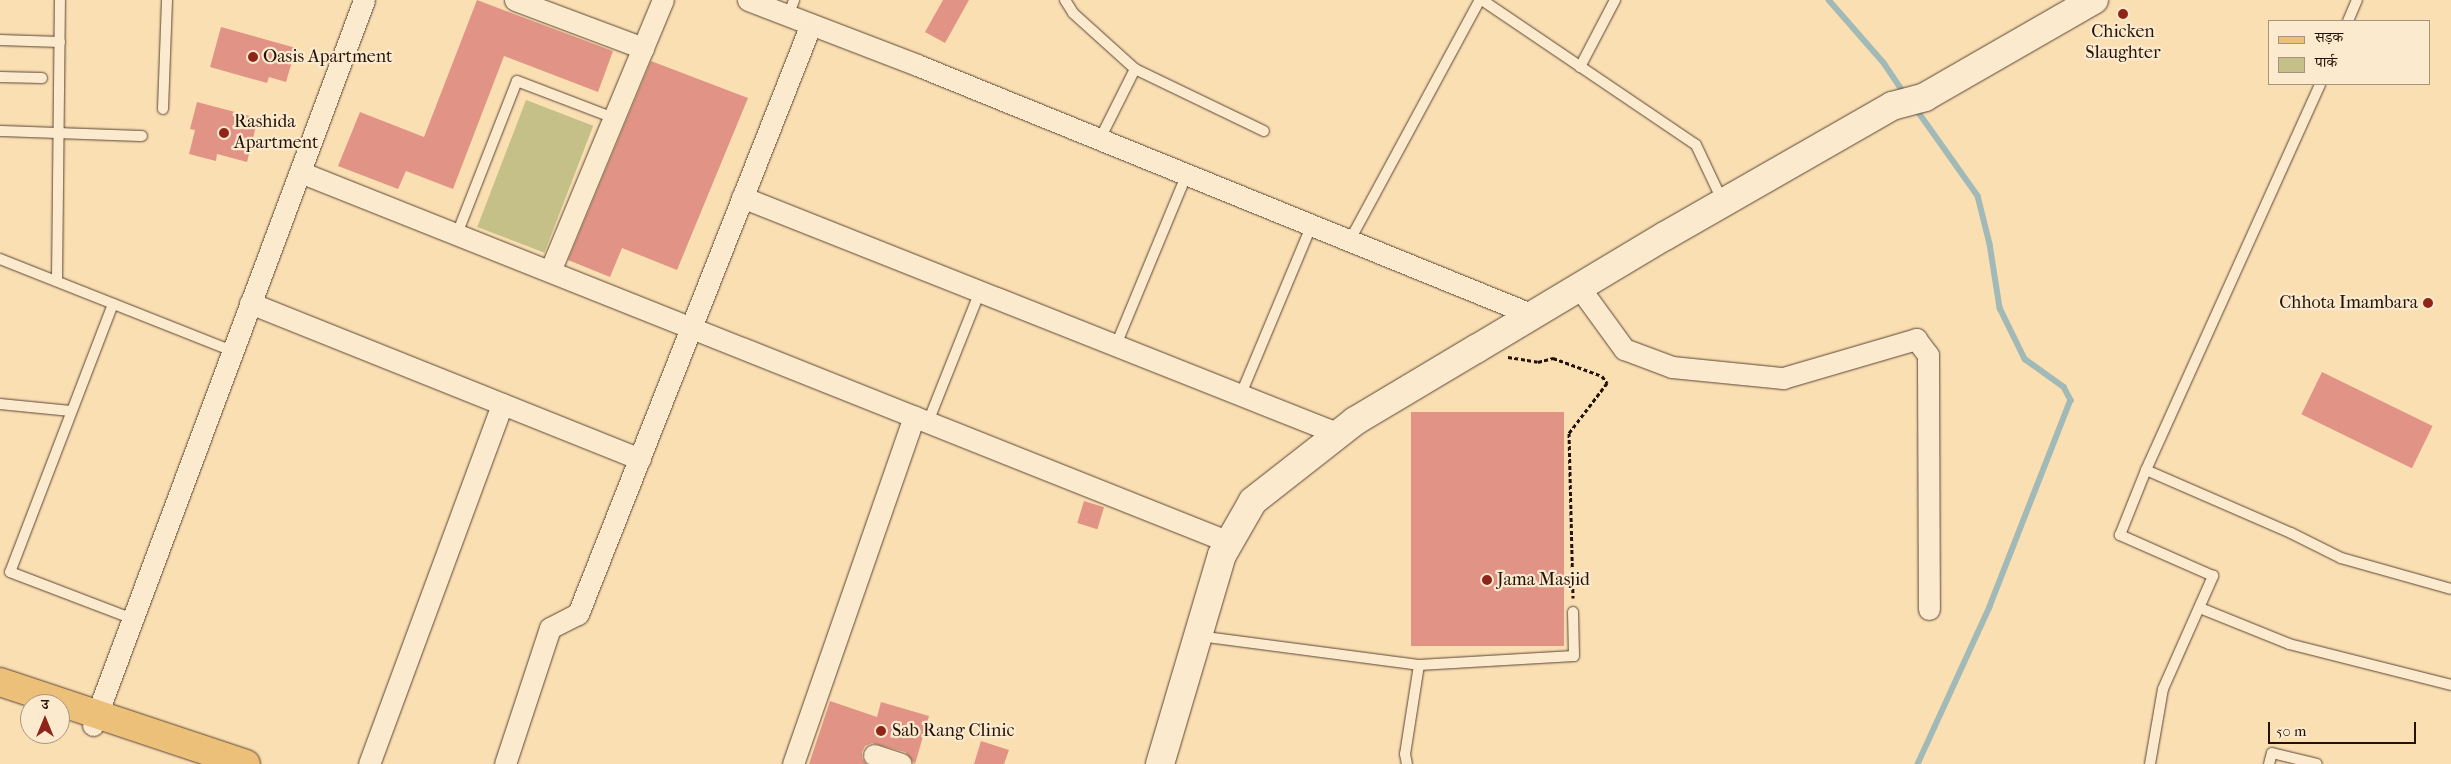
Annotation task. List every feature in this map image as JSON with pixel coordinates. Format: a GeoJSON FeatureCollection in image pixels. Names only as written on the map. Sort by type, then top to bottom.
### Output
{"type":"FeatureCollection","features":[{"type":"Feature","properties":{"kind":"main road"},"geometry":{"type":"LineString","coordinates":[[0,682],[209,764]]}},
{"type":"Feature","properties":{"kind":"main road"},"geometry":{"type":"LineString","coordinates":[[0,694],[20,701]]}},
{"type":"Feature","properties":{"kind":"main road"},"geometry":{"type":"LineString","coordinates":[[70,716],[96,720],[246,764]]}},
{"type":"Feature","properties":{"kind":"street"},"geometry":{"type":"LineString","coordinates":[[96,720],[364,0]]}},
{"type":"Feature","properties":{"kind":"street"},"geometry":{"type":"LineString","coordinates":[[515,0],[643,48]]}},
{"type":"Feature","properties":{"kind":"street"},"geometry":{"type":"LineString","coordinates":[[550,272],[663,0]]}},
{"type":"Feature","properties":{"kind":"street"},"geometry":{"type":"LineString","coordinates":[[748,0],[791,8],[811,24],[1534,314]]}},
{"type":"Feature","properties":{"kind":"street"},"geometry":{"type":"LineString","coordinates":[[1160,764],[1222,555],[1253,501],[1355,421],[1579,287],[1892,106],[1925,97],[2094,0]]}},
{"type":"Feature","properties":{"kind":"street"},"geometry":{"type":"LineString","coordinates":[[505,764],[550,628],[578,614],[811,24]]}},
{"type":"Feature","properties":{"kind":"street"},"geometry":{"type":"LineString","coordinates":[[300,172],[1229,542]]}},
{"type":"Feature","properties":{"kind":"street"},"geometry":{"type":"LineString","coordinates":[[742,197],[1339,434]]}},
{"type":"Feature","properties":{"kind":"street"},"geometry":{"type":"LineString","coordinates":[[1579,287],[1624,349],[1672,367],[1783,378],[1916,339],[1928,355],[1929,609]]}},
{"type":"Feature","properties":{"kind":"street"},"geometry":{"type":"LineString","coordinates":[[250,303],[640,459]]}},
{"type":"Feature","properties":{"kind":"street"},"geometry":{"type":"LineString","coordinates":[[369,764],[502,404]]}},
{"type":"Feature","properties":{"kind":"street"},"geometry":{"type":"LineString","coordinates":[[793,764],[921,419]]}},
{"type":"Feature","properties":{"kind":"street"},"geometry":{"type":"LineString","coordinates":[[874,754],[901,764]]}},
{"type":"Feature","properties":{"kind":"lane"},"geometry":{"type":"LineString","coordinates":[[56,281],[60,0]]}},
{"type":"Feature","properties":{"kind":"lane"},"geometry":{"type":"LineString","coordinates":[[163,109],[167,0]]}},
{"type":"Feature","properties":{"kind":"lane"},"geometry":{"type":"LineString","coordinates":[[1065,0],[1073,13],[1135,69],[1264,130]]}},
{"type":"Feature","properties":{"kind":"lane"},"geometry":{"type":"LineString","coordinates":[[1350,240],[1481,0],[1696,145],[1724,203]]}},
{"type":"Feature","properties":{"kind":"lane"},"geometry":{"type":"LineString","coordinates":[[1580,67],[1614,0]]}},
{"type":"Feature","properties":{"kind":"lane"},"geometry":{"type":"LineString","coordinates":[[2348,20],[2358,0]]}},
{"type":"Feature","properties":{"kind":"lane"},"geometry":{"type":"LineString","coordinates":[[0,40],[60,42]]}},
{"type":"Feature","properties":{"kind":"lane"},"geometry":{"type":"LineString","coordinates":[[1100,139],[1135,69]]}},
{"type":"Feature","properties":{"kind":"lane"},"geometry":{"type":"LineString","coordinates":[[0,77],[42,78]]}},
{"type":"Feature","properties":{"kind":"lane"},"geometry":{"type":"LineString","coordinates":[[457,234],[517,81],[614,118]]}},
{"type":"Feature","properties":{"kind":"lane"},"geometry":{"type":"LineString","coordinates":[[2150,764],[2163,689],[2213,576],[2120,535],[2146,470],[2320,85]]}},
{"type":"Feature","properties":{"kind":"lane"},"geometry":{"type":"LineString","coordinates":[[0,131],[142,136]]}},
{"type":"Feature","properties":{"kind":"lane"},"geometry":{"type":"LineString","coordinates":[[1116,345],[1187,174]]}},
{"type":"Feature","properties":{"kind":"lane"},"geometry":{"type":"LineString","coordinates":[[1241,394],[1312,224]]}},
{"type":"Feature","properties":{"kind":"lane"},"geometry":{"type":"LineString","coordinates":[[0,259],[232,351]]}},
{"type":"Feature","properties":{"kind":"lane"},"geometry":{"type":"LineString","coordinates":[[921,419],[980,291]]}},
{"type":"Feature","properties":{"kind":"lane"},"geometry":{"type":"LineString","coordinates":[[113,304],[10,572],[133,618]]}},
{"type":"Feature","properties":{"kind":"lane"},"geometry":{"type":"LineString","coordinates":[[0,404],[71,411]]}},
{"type":"Feature","properties":{"kind":"lane"},"geometry":{"type":"LineString","coordinates":[[2146,470],[2291,533],[2342,558],[2451,589]]}},
{"type":"Feature","properties":{"kind":"lane"},"geometry":{"type":"LineString","coordinates":[[2200,608],[2289,644],[2451,685]]}},
{"type":"Feature","properties":{"kind":"lane"},"geometry":{"type":"LineString","coordinates":[[1198,636],[1418,665],[1574,656],[1573,612]]}},
{"type":"Feature","properties":{"kind":"lane"},"geometry":{"type":"LineString","coordinates":[[1407,764],[1405,754],[1418,665]]}},
{"type":"Feature","properties":{"kind":"lane"},"geometry":{"type":"LineString","coordinates":[[2269,764],[2272,753],[2316,764]]}},
{"type":"Feature","properties":{"kind":"path"},"geometry":{"type":"LineString","coordinates":[[1476,349],[1538,362],[1553,358],[1602,376],[1607,383],[1569,433],[1568,514],[1573,612]]}},
{"type":"Feature","properties":{"kind":"green space"},"geometry":{"type":"Polygon","coordinates":[[[526,100],[593,126],[544,253],[477,227],[526,100]]]}},
{"type":"Feature","properties":{"kind":"building"},"geometry":{"type":"Polygon","coordinates":[[[477,0],[613,51],[598,92],[504,56],[453,189],[406,171],[398,189],[338,166],[360,112],[424,137],[477,0]]]}},
{"type":"Feature","properties":{"kind":"building"},"geometry":{"type":"Polygon","coordinates":[[[943,0],[969,0],[945,43],[925,32],[943,0]]]}},
{"type":"Feature","properties":{"kind":"building","name":"Oasis Apartment"},"geometry":{"type":"Polygon","coordinates":[[[221,27],[296,48],[286,82],[269,77],[267,83],[210,67],[221,27]]]}},
{"type":"Feature","properties":{"kind":"building"},"geometry":{"type":"Polygon","coordinates":[[[651,61],[748,98],[677,270],[622,248],[610,277],[568,260],[651,61]]]}},
{"type":"Feature","properties":{"kind":"building","name":"Rashida Apartment"},"geometry":{"type":"Polygon","coordinates":[[[197,102],[258,118],[247,162],[217,154],[216,161],[189,154],[195,130],[190,129],[197,102]]]}},
{"type":"Feature","properties":{"kind":"building"},"geometry":{"type":"Polygon","coordinates":[[[2322,372],[2433,426],[2412,468],[2301,414],[2322,372]]]}},
{"type":"Feature","properties":{"kind":"building","name":"Jama Masjid"},"geometry":{"type":"Polygon","coordinates":[[[1411,412],[1564,412],[1564,646],[1411,646],[1411,412]]]}},
{"type":"Feature","properties":{"kind":"building"},"geometry":{"type":"Polygon","coordinates":[[[1084,501],[1104,507],[1097,529],[1077,523],[1084,501]]]}},
{"type":"Feature","properties":{"kind":"building"},"geometry":{"type":"Polygon","coordinates":[[[830,701],[877,717],[881,702],[929,716],[915,764],[905,752],[872,743],[865,746],[862,752],[862,758],[866,764],[809,764],[830,701]]]}},
{"type":"Feature","properties":{"kind":"building"},"geometry":{"type":"Polygon","coordinates":[[[981,741],[1009,750],[1004,764],[974,764],[981,741]]]}},
{"type":"Feature","properties":{"kind":"waterway"},"geometry":{"type":"LineString","coordinates":[[1829,0],[1884,63],[1905,94]]}},
{"type":"Feature","properties":{"kind":"waterway"},"geometry":{"type":"LineString","coordinates":[[1915,107],[1978,196],[1990,244],[2000,308],[2025,359],[2064,387],[2071,400],[1990,607],[1918,764]]}},
{"type":"Feature","properties":{"kind":"place","name":"Chicken Slaughter"},"geometry":{"type":"Point","coordinates":[2123,14]}},
{"type":"Feature","properties":{"kind":"place","name":"Oasis Apartment"},"geometry":{"type":"Point","coordinates":[253,57]}},
{"type":"Feature","properties":{"kind":"place","name":"Rashida Apartment"},"geometry":{"type":"Point","coordinates":[224,133]}},
{"type":"Feature","properties":{"kind":"place","name":"Chhota Imambara"},"geometry":{"type":"Point","coordinates":[2428,303]}},
{"type":"Feature","properties":{"kind":"place","name":"Jama Masjid"},"geometry":{"type":"Point","coordinates":[1487,580]}},
{"type":"Feature","properties":{"kind":"place","name":"Sab Rang Clinic"},"geometry":{"type":"Point","coordinates":[881,731]}}]}
